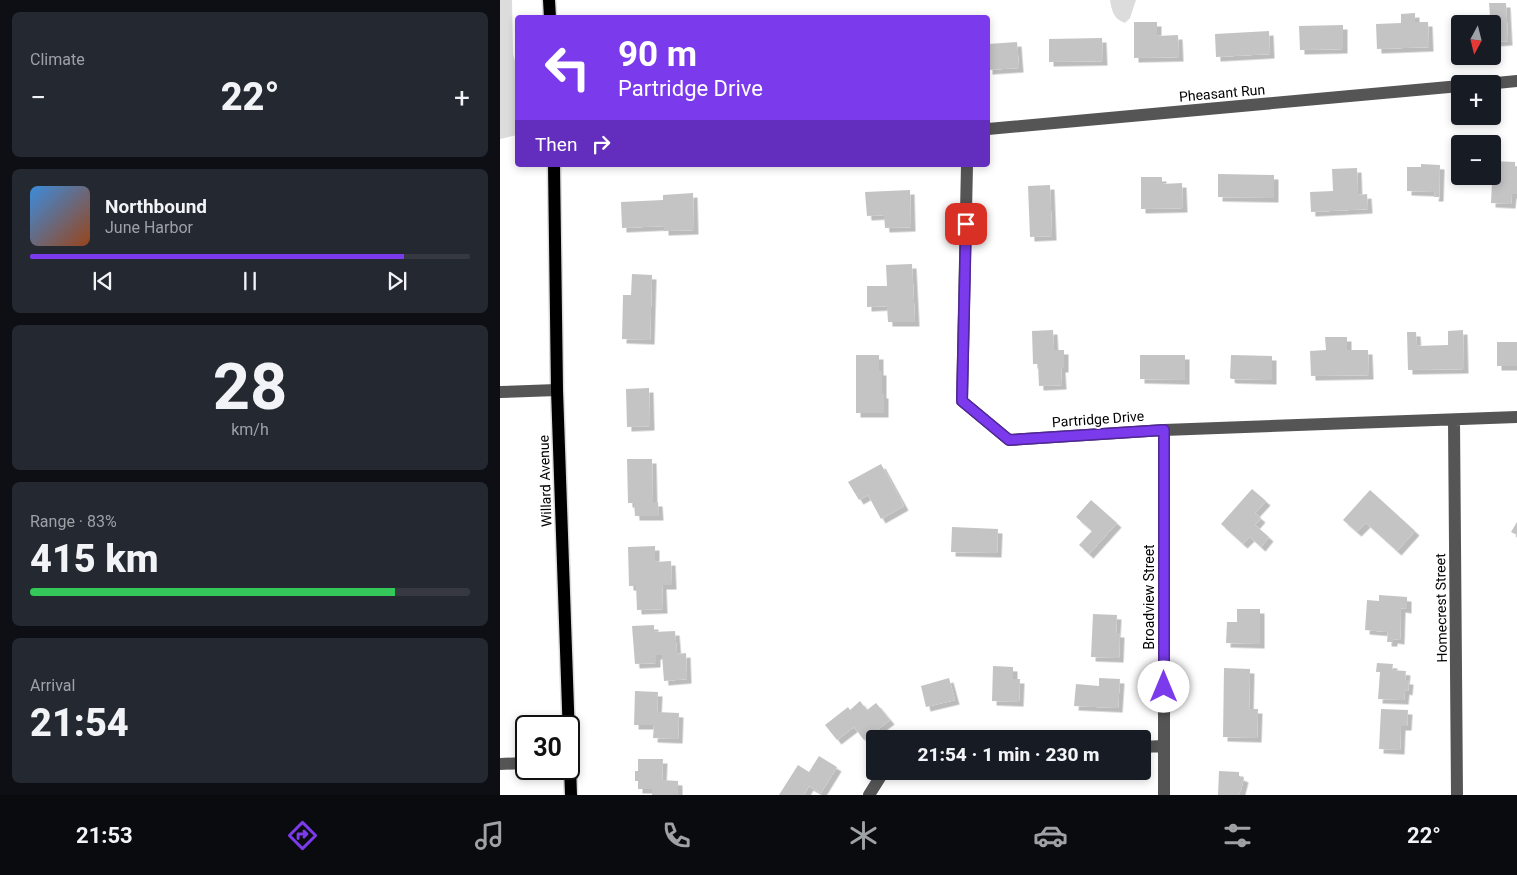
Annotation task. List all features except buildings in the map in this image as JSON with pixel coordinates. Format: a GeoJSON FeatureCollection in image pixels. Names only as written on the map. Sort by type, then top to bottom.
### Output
{"type":"FeatureCollection","features":[{"type":"Feature","properties":{"kind":"main road"},"geometry":{"type":"LineString","coordinates":[[549,0],[550,15]]}},
{"type":"Feature","properties":{"kind":"main road","name":"Willard Avenue"},"geometry":{"type":"LineString","coordinates":[[554,167],[557,390],[568,715]]}},
{"type":"Feature","properties":{"kind":"main road","name":"Willard Avenue"},"geometry":{"type":"LineString","coordinates":[[571,780],[571,795]]}},
{"type":"Feature","properties":{"kind":"street"},"geometry":{"type":"LineString","coordinates":[[1501,83],[1517,81]]}},
{"type":"Feature","properties":{"kind":"street","name":"Pheasant Run"},"geometry":{"type":"LineString","coordinates":[[990,129],[1451,87]]}},
{"type":"Feature","properties":{"kind":"street","name":"Partridge Drive"},"geometry":{"type":"LineString","coordinates":[[967,167],[962,401],[1009,440],[1164,430],[1517,417]]}},
{"type":"Feature","properties":{"kind":"street"},"geometry":{"type":"LineString","coordinates":[[500,392],[557,390]]}},
{"type":"Feature","properties":{"kind":"street","name":"Homecrest Street"},"geometry":{"type":"LineString","coordinates":[[1454,420],[1457,795]]}},
{"type":"Feature","properties":{"kind":"street","name":"Broadview Street"},"geometry":{"type":"LineString","coordinates":[[1164,430],[1164,795]]}},
{"type":"Feature","properties":{"kind":"street"},"geometry":{"type":"LineString","coordinates":[[1151,747],[1163,746]]}},
{"type":"Feature","properties":{"kind":"street"},"geometry":{"type":"LineString","coordinates":[[500,764],[515,763]]}},
{"type":"Feature","properties":{"kind":"street"},"geometry":{"type":"LineString","coordinates":[[869,795],[878,780]]}},
{"type":"Feature","properties":{"kind":"shaded area"},"geometry":{"type":"Polygon","coordinates":[[[500,0],[512,0],[513,54],[515,61],[515,135],[500,139],[500,0]]]}},
{"type":"Feature","properties":{"kind":"shaded area"},"geometry":{"type":"Polygon","coordinates":[[[1110,0],[1136,0],[1130,18],[1125,23],[1114,14],[1110,0]]]}},
{"type":"Feature","properties":{"kind":"route"},"geometry":{"type":"LineString","coordinates":[[966,224],[962,401],[1009,440],[1164,430],[1164,687]]}}]}
